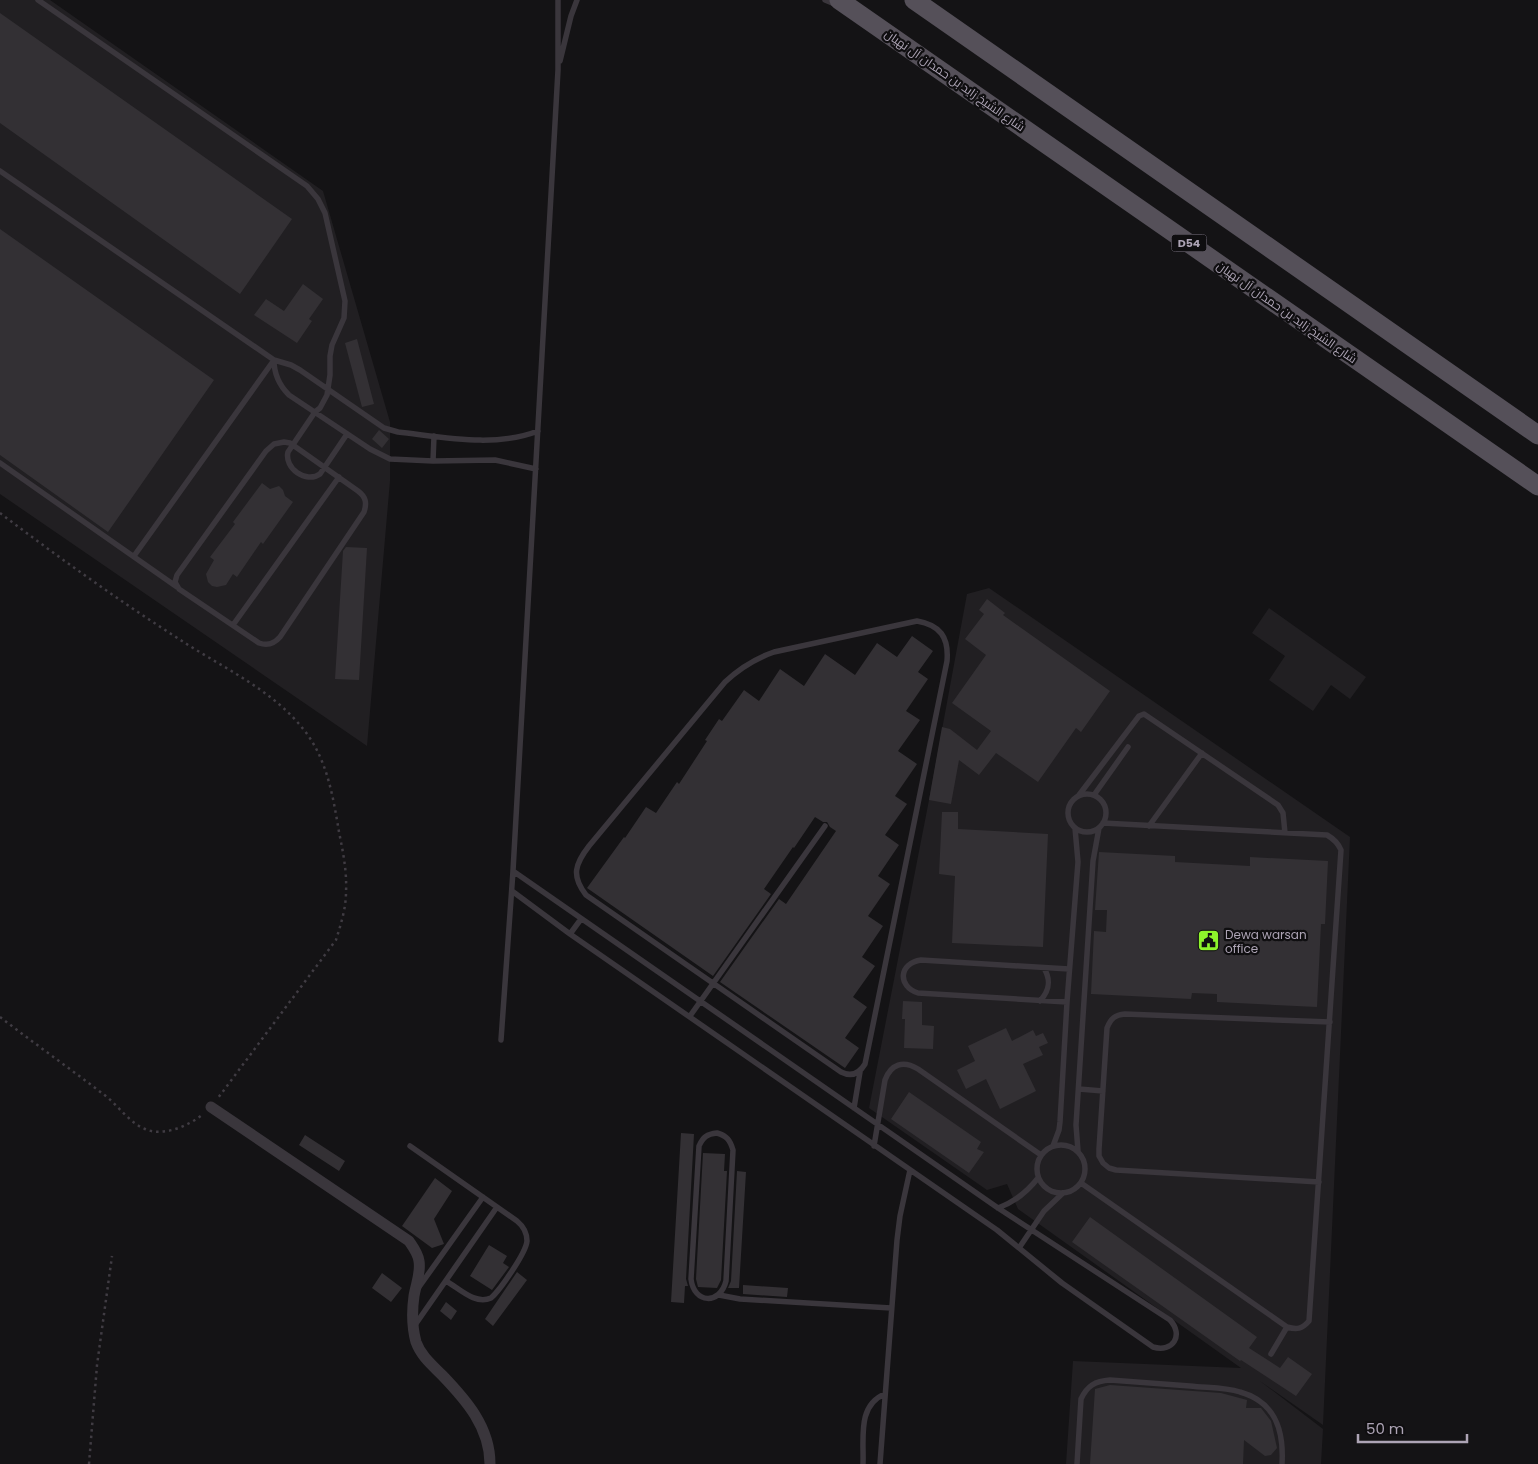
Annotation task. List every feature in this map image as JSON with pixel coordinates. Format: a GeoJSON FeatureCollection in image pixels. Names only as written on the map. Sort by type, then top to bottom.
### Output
{"type":"FeatureCollection","features":[{"type":"Feature","properties":{"kind":"main road"},"geometry":{"type":"LineString","coordinates":[[914,0],[1538,435]]}},
{"type":"Feature","properties":{"kind":"main road","name":"شارع الشيخ زايد بن حمدان آل نهيان"},"geometry":{"type":"LineString","coordinates":[[847,5],[1538,486]]}},
{"type":"Feature","properties":{"kind":"street"},"geometry":{"type":"LineString","coordinates":[[211,1107],[409,1241],[416,1251],[419,1262],[413,1310],[417,1343],[425,1358],[462,1396],[476,1415],[485,1436],[490,1464]]}},
{"type":"Feature","properties":{"kind":"lane"},"geometry":{"type":"LineString","coordinates":[[38,0],[307,186],[318,198],[325,214],[345,301],[344,318],[332,345],[328,388],[324,402],[288,452],[287,459],[291,468],[304,476],[312,478],[320,474],[347,434]]}},
{"type":"Feature","properties":{"kind":"lane"},"geometry":{"type":"LineString","coordinates":[[502,1040],[514,871],[558,70],[558,0]]}},
{"type":"Feature","properties":{"kind":"lane"},"geometry":{"type":"LineString","coordinates":[[558,70],[571,16],[577,0]]}},
{"type":"Feature","properties":{"kind":"lane"},"geometry":{"type":"LineString","coordinates":[[825,0],[847,5]]}},
{"type":"Feature","properties":{"kind":"lane"},"geometry":{"type":"LineString","coordinates":[[0,171],[274,360],[291,365],[328,388],[376,423],[390,430],[487,440],[527,436],[538,431]]}},
{"type":"Feature","properties":{"kind":"lane"},"geometry":{"type":"LineString","coordinates":[[274,360],[276,376],[283,389],[347,434],[390,459],[495,460],[536,469]]}},
{"type":"Feature","properties":{"kind":"lane"},"geometry":{"type":"LineString","coordinates":[[134,556],[274,360]]}},
{"type":"Feature","properties":{"kind":"lane"},"geometry":{"type":"LineString","coordinates":[[433,460],[434,436]]}},
{"type":"Feature","properties":{"kind":"lane"},"geometry":{"type":"LineString","coordinates":[[0,464],[177,587],[263,644],[272,643],[280,637],[364,512],[366,504],[364,496],[292,445],[278,442],[266,450],[177,575],[175,582],[177,587]]}},
{"type":"Feature","properties":{"kind":"lane"},"geometry":{"type":"LineString","coordinates":[[233,625],[339,477]]}},
{"type":"Feature","properties":{"kind":"lane"},"geometry":{"type":"LineString","coordinates":[[854,1108],[860,1072],[865,1064],[948,650],[945,638],[938,629],[928,623],[917,621],[774,652],[742,667],[725,682],[581,857],[577,866],[576,877],[586,895],[841,1072],[847,1075],[860,1072]]}},
{"type":"Feature","properties":{"kind":"lane"},"geometry":{"type":"LineString","coordinates":[[1079,796],[1094,795],[1106,810],[1103,823],[1098,828],[1087,832],[1075,828],[1071,824],[1068,814],[1071,803],[1079,796],[1142,714],[1147,715],[1281,809],[1285,833]]}},
{"type":"Feature","properties":{"kind":"lane"},"geometry":{"type":"LineString","coordinates":[[1094,795],[1128,747]]}},
{"type":"Feature","properties":{"kind":"lane"},"geometry":{"type":"LineString","coordinates":[[1149,826],[1202,753]]}},
{"type":"Feature","properties":{"kind":"lane"},"geometry":{"type":"LineString","coordinates":[[1081,1183],[1287,1327],[1295,1330],[1303,1328],[1309,1322],[1341,850],[1333,838],[1327,835],[1103,823]]}},
{"type":"Feature","properties":{"kind":"lane"},"geometry":{"type":"LineString","coordinates":[[690,1016],[825,826]]}},
{"type":"Feature","properties":{"kind":"lane"},"geometry":{"type":"LineString","coordinates":[[1063,1193],[1048,1190],[1038,1178],[1037,1170],[1041,1156],[1053,1146],[1060,1122],[1069,970],[1078,862],[1075,828]]}},
{"type":"Feature","properties":{"kind":"lane"},"geometry":{"type":"LineString","coordinates":[[1078,1151],[1076,1134],[1078,1089],[1092,861],[1098,828]]}},
{"type":"Feature","properties":{"kind":"lane"},"geometry":{"type":"LineString","coordinates":[[512,891],[570,934],[997,1230],[1062,1283],[1154,1347],[1166,1348],[1176,1339],[1177,1332],[1170,1320],[998,1208],[514,871]]}},
{"type":"Feature","properties":{"kind":"lane"},"geometry":{"type":"LineString","coordinates":[[570,934],[581,919]]}},
{"type":"Feature","properties":{"kind":"lane"},"geometry":{"type":"LineString","coordinates":[[1067,1002],[918,993],[911,991],[903,979],[904,971],[908,965],[914,961],[921,960],[1069,970]]}},
{"type":"Feature","properties":{"kind":"lane"},"geometry":{"type":"LineString","coordinates":[[1040,1001],[1048,989],[1049,982],[1044,968]]}},
{"type":"Feature","properties":{"kind":"lane"},"geometry":{"type":"LineString","coordinates":[[1319,1182],[1116,1170],[1109,1168],[1099,1156],[1107,1028],[1110,1020],[1117,1015],[1330,1022]]}},
{"type":"Feature","properties":{"kind":"lane"},"geometry":{"type":"LineString","coordinates":[[874,1146],[885,1080],[888,1073],[894,1067],[902,1064],[910,1065],[1041,1156]]}},
{"type":"Feature","properties":{"kind":"lane"},"geometry":{"type":"LineString","coordinates":[[1078,1089],[1103,1091]]}},
{"type":"Feature","properties":{"kind":"lane"},"geometry":{"type":"LineString","coordinates":[[719,1295],[724,1289],[726,1282],[732,1150],[731,1142],[725,1136],[717,1133],[709,1134],[702,1139],[699,1146],[691,1279],[692,1288],[696,1294],[703,1298],[719,1295],[740,1299],[891,1308]]}},
{"type":"Feature","properties":{"kind":"lane"},"geometry":{"type":"LineString","coordinates":[[1019,1248],[1044,1211],[1063,1193],[1073,1190],[1081,1183],[1085,1175],[1083,1158],[1078,1151],[1066,1145],[1053,1146]]}},
{"type":"Feature","properties":{"kind":"lane"},"geometry":{"type":"LineString","coordinates":[[410,1146],[522,1226],[527,1240],[523,1254],[496,1294],[491,1298],[484,1301],[478,1300],[446,1281]]}},
{"type":"Feature","properties":{"kind":"lane"},"geometry":{"type":"LineString","coordinates":[[880,1464],[899,1224],[910,1170]]}},
{"type":"Feature","properties":{"kind":"lane"},"geometry":{"type":"LineString","coordinates":[[998,1208],[1022,1195],[1038,1178]]}},
{"type":"Feature","properties":{"kind":"lane"},"geometry":{"type":"LineString","coordinates":[[415,1293],[483,1197]]}},
{"type":"Feature","properties":{"kind":"lane"},"geometry":{"type":"LineString","coordinates":[[414,1326],[497,1207]]}},
{"type":"Feature","properties":{"kind":"lane"},"geometry":{"type":"LineString","coordinates":[[1271,1354],[1287,1327]]}},
{"type":"Feature","properties":{"kind":"lane"},"geometry":{"type":"LineString","coordinates":[[1077,1464],[1081,1400],[1085,1391],[1092,1384],[1100,1380],[1110,1380],[1227,1389],[1251,1396],[1261,1402],[1277,1421],[1283,1445],[1282,1464]]}},
{"type":"Feature","properties":{"kind":"lane"},"geometry":{"type":"LineString","coordinates":[[862,1464],[865,1414],[872,1401],[885,1394]]}},
{"type":"Feature","properties":{"kind":"path"},"geometry":{"type":"LineString","coordinates":[[0,513],[179,640],[251,684],[282,706],[304,730],[321,758],[331,788],[346,870],[346,894],[343,917],[336,940],[211,1107],[198,1118],[172,1129],[159,1132],[145,1129],[90,1084],[0,1017]]}},
{"type":"Feature","properties":{"kind":"path"},"geometry":{"type":"LineString","coordinates":[[88,1464],[112,1256]]}},
{"type":"Feature","properties":{"kind":"shaded area"},"geometry":{"type":"Polygon","coordinates":[[[0,0],[50,0],[323,191],[390,422],[390,481],[367,746],[0,494],[0,0]]]}},
{"type":"Feature","properties":{"kind":"shaded area"},"geometry":{"type":"Polygon","coordinates":[[[989,588],[1350,837],[1323,1425],[1260,1381],[1323,1429],[1321,1464],[1066,1464],[1073,1361],[1241,1368],[1018,1209],[1007,1184],[987,1190],[869,1108],[967,594],[989,588]]]}},
{"type":"Feature","properties":{"kind":"shaded area"},"geometry":{"type":"Polygon","coordinates":[[[1269,608],[1366,677],[1350,699],[1331,685],[1313,711],[1269,680],[1285,656],[1252,633],[1269,608]]]}},
{"type":"Feature","properties":{"kind":"building"},"geometry":{"type":"Polygon","coordinates":[[[0,13],[292,219],[240,294],[0,123],[0,13]]]}},
{"type":"Feature","properties":{"kind":"building"},"geometry":{"type":"Polygon","coordinates":[[[0,229],[214,380],[108,532],[0,455],[0,229]]]}},
{"type":"Feature","properties":{"kind":"building"},"geometry":{"type":"Polygon","coordinates":[[[303,284],[323,299],[309,319],[312,321],[297,343],[254,315],[266,299],[284,311],[303,284]]]}},
{"type":"Feature","properties":{"kind":"building"},"geometry":{"type":"Polygon","coordinates":[[[357,339],[374,404],[362,407],[345,343],[357,339]]]}},
{"type":"Feature","properties":{"kind":"building"},"geometry":{"type":"Polygon","coordinates":[[[379,430],[389,439],[382,448],[372,439],[379,430]]]}},
{"type":"Feature","properties":{"kind":"building"},"geometry":{"type":"Polygon","coordinates":[[[262,483],[270,489],[279,486],[285,496],[293,502],[263,544],[261,542],[237,577],[233,574],[226,585],[212,586],[208,582],[206,574],[214,560],[210,557],[262,483]]]}},
{"type":"Feature","properties":{"kind":"building"},"geometry":{"type":"Polygon","coordinates":[[[346,547],[367,548],[359,680],[335,679],[343,551],[346,547]]]}},
{"type":"Feature","properties":{"kind":"building"},"geometry":{"type":"Polygon","coordinates":[[[987,599],[1005,613],[1003,615],[1110,691],[1081,732],[1076,728],[1038,782],[996,753],[979,775],[959,760],[951,804],[929,800],[942,727],[950,729],[977,750],[991,731],[952,703],[986,655],[965,639],[984,614],[979,610],[987,599]]]}},
{"type":"Feature","properties":{"kind":"building"},"geometry":{"type":"Polygon","coordinates":[[[912,636],[933,651],[918,672],[928,679],[906,711],[920,720],[898,751],[917,764],[895,796],[907,804],[885,835],[899,845],[878,876],[890,884],[868,916],[883,926],[862,957],[875,966],[853,997],[867,1007],[845,1038],[859,1048],[845,1068],[720,982],[779,899],[786,904],[836,831],[827,822],[823,822],[815,817],[764,889],[771,894],[713,976],[587,888],[646,807],[656,813],[677,782],[679,784],[719,719],[722,721],[744,690],[759,701],[780,669],[804,686],[825,654],[855,675],[877,643],[897,657],[912,636]]]}},
{"type":"Feature","properties":{"kind":"building"},"geometry":{"type":"Polygon","coordinates":[[[942,812],[958,812],[958,829],[1048,834],[1043,947],[952,943],[955,876],[939,874],[942,812]]]}},
{"type":"Feature","properties":{"kind":"building"},"geometry":{"type":"Polygon","coordinates":[[[1099,852],[1175,856],[1175,862],[1250,866],[1250,857],[1328,861],[1325,924],[1321,924],[1317,1007],[1217,1002],[1217,994],[1192,993],[1191,999],[1091,994],[1094,931],[1106,932],[1107,910],[1095,910],[1099,852]]]}},
{"type":"Feature","properties":{"kind":"building"},"geometry":{"type":"Polygon","coordinates":[[[903,1001],[922,1002],[922,1025],[934,1026],[933,1049],[904,1048],[905,1019],[902,1019],[903,1001]]]}},
{"type":"Feature","properties":{"kind":"building"},"geometry":{"type":"Polygon","coordinates":[[[1006,1028],[1012,1041],[1033,1030],[1036,1036],[1043,1033],[1048,1043],[1039,1047],[1043,1055],[1023,1064],[1036,1091],[1000,1109],[986,1079],[966,1089],[957,1070],[975,1061],[968,1046],[1006,1028]]]}},
{"type":"Feature","properties":{"kind":"building"},"geometry":{"type":"Polygon","coordinates":[[[909,1092],[981,1142],[977,1149],[984,1152],[969,1173],[891,1119],[909,1092]]]}},
{"type":"Feature","properties":{"kind":"building"},"geometry":{"type":"Polygon","coordinates":[[[681,1133],[694,1134],[686,1279],[688,1286],[685,1286],[684,1303],[671,1302],[681,1133]]]}},
{"type":"Feature","properties":{"kind":"building"},"geometry":{"type":"Polygon","coordinates":[[[305,1135],[345,1161],[339,1171],[299,1145],[305,1135]]]}},
{"type":"Feature","properties":{"kind":"building"},"geometry":{"type":"Polygon","coordinates":[[[703,1153],[725,1154],[724,1171],[727,1171],[721,1280],[717,1288],[698,1287],[696,1279],[703,1153]]]}},
{"type":"Feature","properties":{"kind":"building"},"geometry":{"type":"Polygon","coordinates":[[[737,1171],[746,1172],[739,1288],[728,1288],[731,1281],[737,1171]]]}},
{"type":"Feature","properties":{"kind":"building"},"geometry":{"type":"Polygon","coordinates":[[[435,1178],[452,1191],[434,1219],[444,1244],[432,1248],[402,1226],[435,1178]]]}},
{"type":"Feature","properties":{"kind":"building"},"geometry":{"type":"Polygon","coordinates":[[[1090,1217],[1257,1337],[1249,1348],[1280,1368],[1288,1357],[1312,1374],[1296,1396],[1240,1361],[1072,1242],[1090,1217]]]}},
{"type":"Feature","properties":{"kind":"building"},"geometry":{"type":"Polygon","coordinates":[[[489,1245],[507,1256],[503,1263],[509,1267],[492,1290],[470,1276],[489,1245]]]}},
{"type":"Feature","properties":{"kind":"building"},"geometry":{"type":"Polygon","coordinates":[[[517,1272],[527,1280],[493,1326],[485,1319],[517,1272]]]}},
{"type":"Feature","properties":{"kind":"building"},"geometry":{"type":"Polygon","coordinates":[[[382,1273],[402,1288],[391,1302],[372,1288],[382,1273]]]}},
{"type":"Feature","properties":{"kind":"building"},"geometry":{"type":"Polygon","coordinates":[[[743,1285],[788,1288],[787,1297],[743,1294],[743,1285]]]}},
{"type":"Feature","properties":{"kind":"building"},"geometry":{"type":"Polygon","coordinates":[[[446,1302],[457,1311],[451,1320],[440,1311],[446,1302]]]}},
{"type":"Feature","properties":{"kind":"building"},"geometry":{"type":"Polygon","coordinates":[[[1110,1385],[1221,1393],[1247,1400],[1246,1408],[1261,1408],[1271,1421],[1277,1448],[1271,1455],[1265,1456],[1244,1440],[1243,1464],[1090,1464],[1095,1389],[1110,1385]]]}},
{"type":"Feature","properties":{"kind":"place","name":"Dewa warsan office"},"geometry":{"type":"Point","coordinates":[1209,941]}}]}
